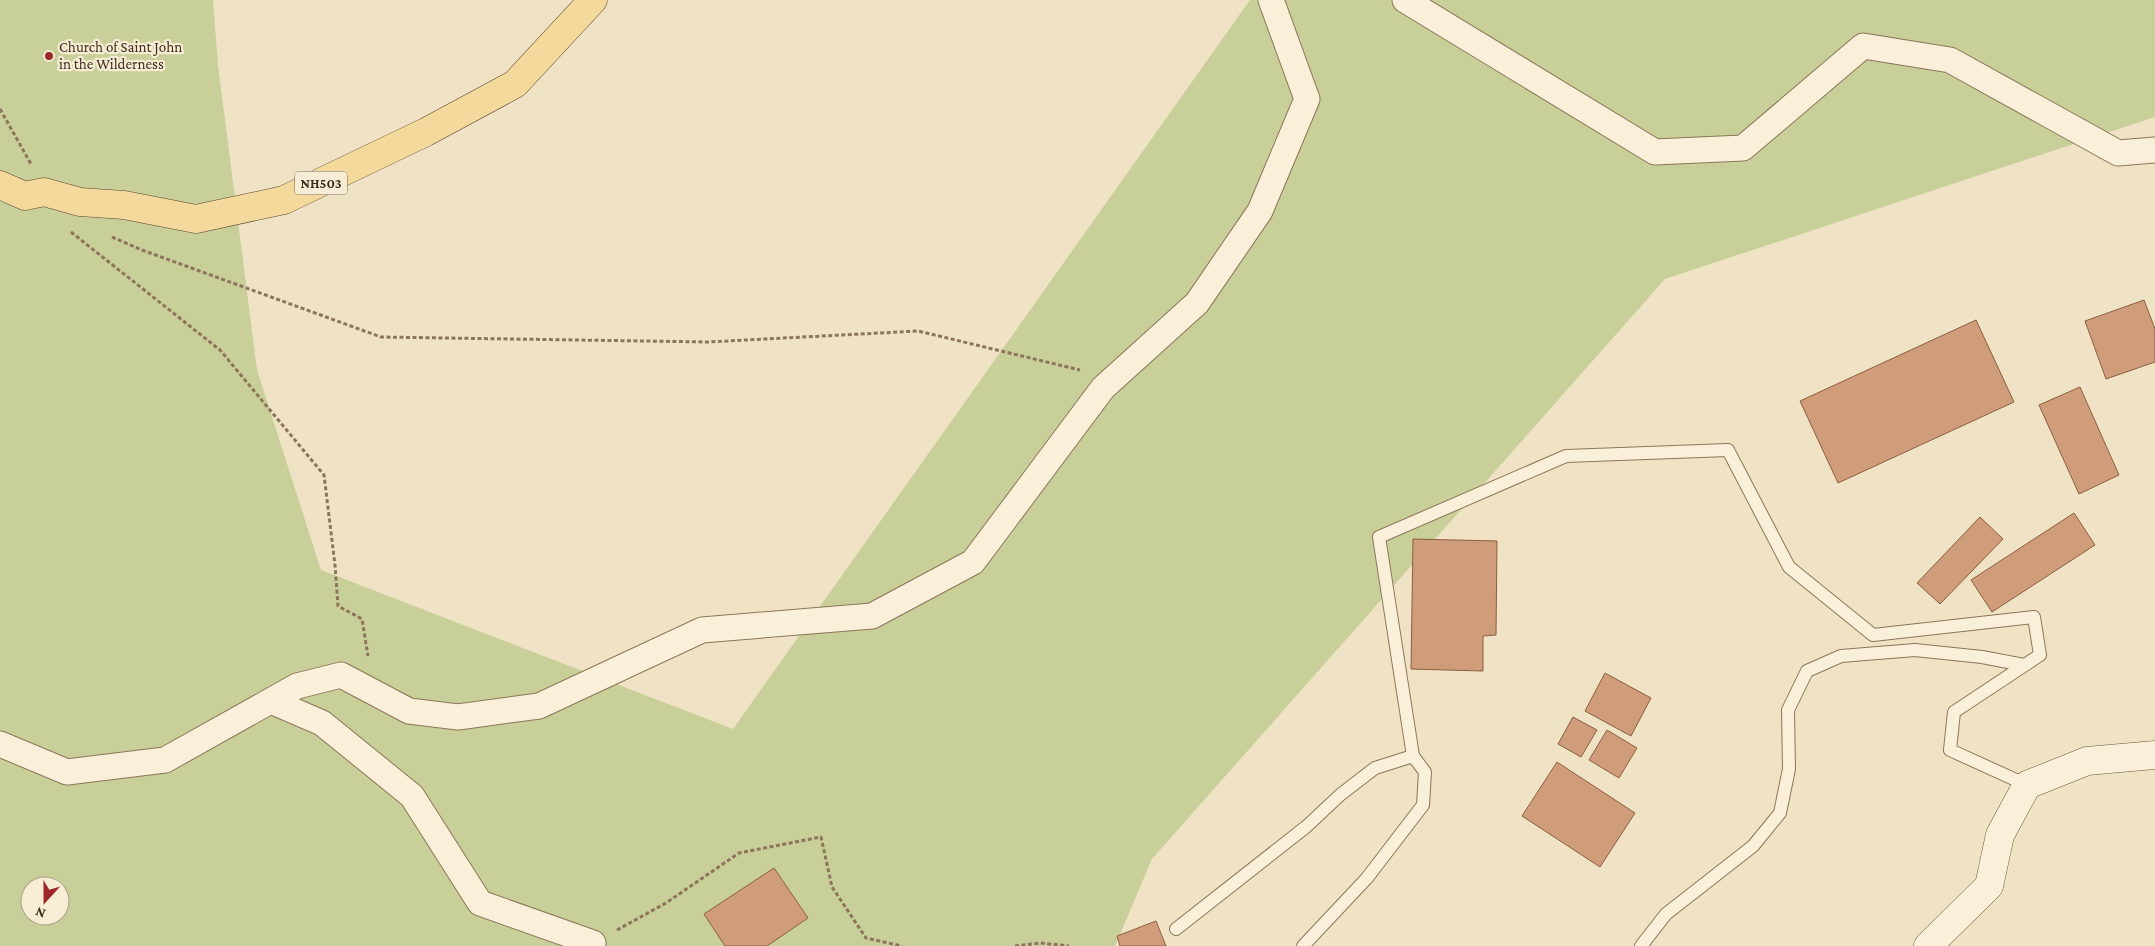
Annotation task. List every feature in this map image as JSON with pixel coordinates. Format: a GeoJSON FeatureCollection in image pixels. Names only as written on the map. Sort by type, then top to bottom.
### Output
{"type":"FeatureCollection","features":[{"type":"Feature","properties":{"kind":"main road","name":"NH503"},"geometry":{"type":"LineString","coordinates":[[0,185],[25,196],[44,192],[80,202],[124,205],[196,219],[284,200],[426,132],[515,84],[593,0]]}},
{"type":"Feature","properties":{"kind":"street"},"geometry":{"type":"LineString","coordinates":[[0,744],[67,772],[165,760],[297,686],[341,675],[409,711],[458,717],[539,706],[702,630],[872,616],[973,562],[1103,388],[1197,303],[1260,211],[1307,99],[1271,0]]}},
{"type":"Feature","properties":{"kind":"street"},"geometry":{"type":"LineString","coordinates":[[1405,0],[1655,152],[1742,148],[1863,46],[1950,60],[2118,153],[2155,150]]}},
{"type":"Feature","properties":{"kind":"street"},"geometry":{"type":"LineString","coordinates":[[270,701],[322,723],[412,796],[480,903],[593,943]]}},
{"type":"Feature","properties":{"kind":"street"},"geometry":{"type":"LineString","coordinates":[[1928,946],[1989,886],[2000,835],[2027,785],[2087,761],[2155,755]]}},
{"type":"Feature","properties":{"kind":"lane"},"geometry":{"type":"LineString","coordinates":[[1303,946],[1367,878],[1423,805],[1425,772],[1413,756],[1379,537],[1566,456],[1728,450],[1789,567],[1873,635],[2034,617],[2040,655],[1954,712],[1950,750],[2027,785]]}},
{"type":"Feature","properties":{"kind":"lane"},"geometry":{"type":"LineString","coordinates":[[1641,946],[1666,914],[1753,846],[1780,813],[1789,768],[1788,710],[1807,671],[1840,656],[1915,650],[1982,657],[2024,665]]}},
{"type":"Feature","properties":{"kind":"lane"},"geometry":{"type":"LineString","coordinates":[[1176,929],[1307,826],[1340,795],[1376,768],[1413,756]]}},
{"type":"Feature","properties":{"kind":"path"},"geometry":{"type":"LineString","coordinates":[[0,110],[44,192]]}},
{"type":"Feature","properties":{"kind":"path"},"geometry":{"type":"LineString","coordinates":[[64,227],[220,350],[324,475],[338,606],[362,619],[369,657],[341,675]]}},
{"type":"Feature","properties":{"kind":"path"},"geometry":{"type":"LineString","coordinates":[[106,234],[142,250],[381,337],[708,342],[918,331],[1097,374],[1103,388]]}},
{"type":"Feature","properties":{"kind":"path"},"geometry":{"type":"LineString","coordinates":[[593,943],[666,903],[740,853],[821,837],[832,887],[866,938],[902,946]]}},
{"type":"Feature","properties":{"kind":"path"},"geometry":{"type":"LineString","coordinates":[[1015,946],[1040,943],[1068,946]]}},
{"type":"Feature","properties":{"kind":"green space"},"geometry":{"type":"Polygon","coordinates":[[[0,0],[213,0],[218,65],[257,370],[321,570],[733,729],[1250,0],[2155,0],[2155,117],[1665,279],[1152,859],[1115,946],[0,946],[0,0]]]}},
{"type":"Feature","properties":{"kind":"building"},"geometry":{"type":"Polygon","coordinates":[[[2144,300],[2155,329],[2155,362],[2106,379],[2085,321],[2144,300]]]}},
{"type":"Feature","properties":{"kind":"building"},"geometry":{"type":"Polygon","coordinates":[[[1976,320],[2014,402],[1838,483],[1800,401],[1976,320]]]}},
{"type":"Feature","properties":{"kind":"building"},"geometry":{"type":"Polygon","coordinates":[[[2080,387],[2119,475],[2079,494],[2039,405],[2080,387]]]}},
{"type":"Feature","properties":{"kind":"building"},"geometry":{"type":"Polygon","coordinates":[[[2074,513],[2095,545],[1992,612],[1971,580],[2074,513]]]}},
{"type":"Feature","properties":{"kind":"building"},"geometry":{"type":"Polygon","coordinates":[[[1980,517],[2003,539],[1940,604],[1917,583],[1980,517]]]}},
{"type":"Feature","properties":{"kind":"building"},"geometry":{"type":"Polygon","coordinates":[[[1413,539],[1497,541],[1496,635],[1483,636],[1483,671],[1411,669],[1413,539]]]}},
{"type":"Feature","properties":{"kind":"building"},"geometry":{"type":"Polygon","coordinates":[[[1605,673],[1651,698],[1631,736],[1585,711],[1605,673]]]}},
{"type":"Feature","properties":{"kind":"building"},"geometry":{"type":"Polygon","coordinates":[[[1573,717],[1597,730],[1581,757],[1558,744],[1573,717]]]}},
{"type":"Feature","properties":{"kind":"building"},"geometry":{"type":"Polygon","coordinates":[[[1607,730],[1637,748],[1619,778],[1589,760],[1607,730]]]}},
{"type":"Feature","properties":{"kind":"building"},"geometry":{"type":"Polygon","coordinates":[[[1557,762],[1635,813],[1600,867],[1522,816],[1557,762]]]}},
{"type":"Feature","properties":{"kind":"building"},"geometry":{"type":"Polygon","coordinates":[[[774,868],[808,918],[767,946],[725,946],[704,914],[774,868]]]}},
{"type":"Feature","properties":{"kind":"building"},"geometry":{"type":"Polygon","coordinates":[[[1156,921],[1166,946],[1120,946],[1117,936],[1156,921]]]}},
{"type":"Feature","properties":{"kind":"place","name":"Church of Saint John in the Wilderness"},"geometry":{"type":"Point","coordinates":[49,56]}}]}
